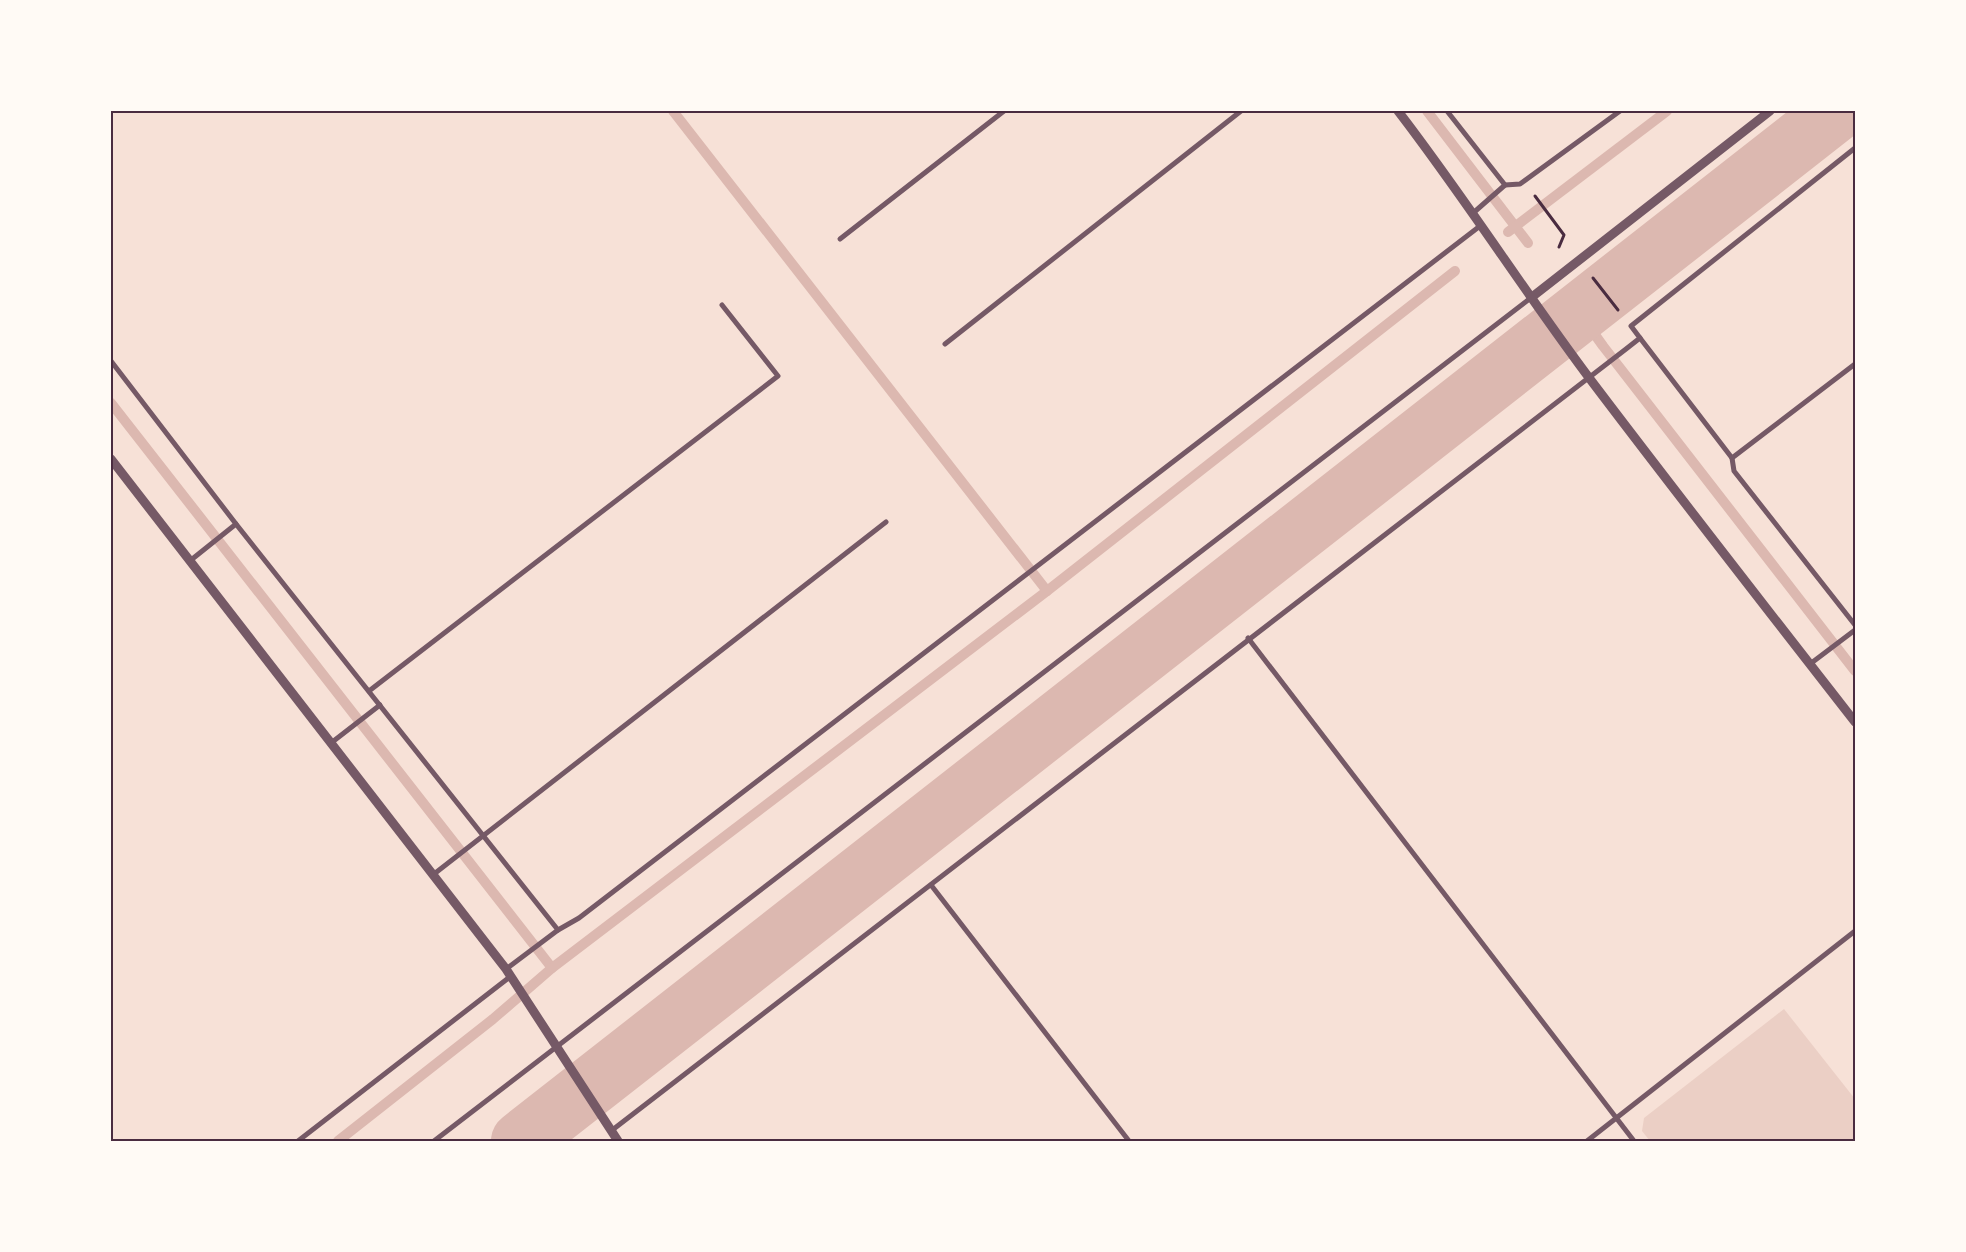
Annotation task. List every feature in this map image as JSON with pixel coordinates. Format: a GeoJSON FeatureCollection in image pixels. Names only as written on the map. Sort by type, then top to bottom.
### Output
{"type":"FeatureCollection","features":[{"type":"Feature","properties":{"kind":"street"},"geometry":{"type":"LineString","coordinates":[[840,239],[1004,111]]}},
{"type":"Feature","properties":{"kind":"street"},"geometry":{"type":"LineString","coordinates":[[945,344],[1241,111]]}},
{"type":"Feature","properties":{"kind":"street"},"geometry":{"type":"LineString","coordinates":[[1398,111],[1446,174],[1480,226],[1589,377],[1855,722]]}},
{"type":"Feature","properties":{"kind":"street"},"geometry":{"type":"LineString","coordinates":[[1447,111],[1506,185]]}},
{"type":"Feature","properties":{"kind":"street"},"geometry":{"type":"LineString","coordinates":[[1472,214],[1506,185],[1520,184],[1620,111]]}},
{"type":"Feature","properties":{"kind":"street"},"geometry":{"type":"LineString","coordinates":[[434,1141],[1532,297],[1770,111]]}},
{"type":"Feature","properties":{"kind":"street"},"geometry":{"type":"LineString","coordinates":[[1854,621],[1734,471],[1732,458],[1631,326],[1855,148]]}},
{"type":"Feature","properties":{"kind":"street"},"geometry":{"type":"LineString","coordinates":[[298,1141],[508,973],[524,955],[586,912],[1024,574],[1480,226]]}},
{"type":"Feature","properties":{"kind":"street"},"geometry":{"type":"LineString","coordinates":[[369,691],[778,376],[722,305]]}},
{"type":"Feature","properties":{"kind":"street"},"geometry":{"type":"LineString","coordinates":[[611,1131],[1248,638],[1640,338]]}},
{"type":"Feature","properties":{"kind":"street"},"geometry":{"type":"LineString","coordinates":[[111,361],[236,524],[558,930]]}},
{"type":"Feature","properties":{"kind":"street"},"geometry":{"type":"LineString","coordinates":[[1732,458],[1855,364]]}},
{"type":"Feature","properties":{"kind":"street"},"geometry":{"type":"LineString","coordinates":[[111,459],[434,874],[508,973],[618,1141]]}},
{"type":"Feature","properties":{"kind":"street"},"geometry":{"type":"LineString","coordinates":[[434,874],[473,846],[886,522]]}},
{"type":"Feature","properties":{"kind":"street"},"geometry":{"type":"LineString","coordinates":[[190,560],[236,524]]}},
{"type":"Feature","properties":{"kind":"street"},"geometry":{"type":"LineString","coordinates":[[1810,664],[1855,630]]}},
{"type":"Feature","properties":{"kind":"street"},"geometry":{"type":"LineString","coordinates":[[1248,638],[1634,1141]]}},
{"type":"Feature","properties":{"kind":"street"},"geometry":{"type":"LineString","coordinates":[[331,743],[380,704]]}},
{"type":"Feature","properties":{"kind":"street"},"geometry":{"type":"LineString","coordinates":[[931,885],[1129,1141]]}},
{"type":"Feature","properties":{"kind":"street"},"geometry":{"type":"LineString","coordinates":[[1587,1141],[1855,931]]}},
{"type":"Feature","properties":{"kind":"path"},"geometry":{"type":"LineString","coordinates":[[1536,197],[1564,235],[1558,250]]}},
{"type":"Feature","properties":{"kind":"path"},"geometry":{"type":"LineString","coordinates":[[1597,283],[1614,304]]}},
{"type":"Feature","properties":{"kind":"shaded area"},"geometry":{"type":"Polygon","coordinates":[[[1784,1009],[1855,1099],[1855,1141],[1650,1141],[1642,1131],[1644,1118],[1784,1009]]]}},
{"type":"Feature","properties":{"kind":"shaded area"},"geometry":{"type":"Polygon","coordinates":[[[527,1112],[563,1118],[572,1139],[570,1141],[490,1141],[527,1112]]]}},
{"type":"Feature","properties":{"kind":"waterway"},"geometry":{"type":"LineString","coordinates":[[673,111],[1047,591]]}},
{"type":"Feature","properties":{"kind":"waterway"},"geometry":{"type":"LineString","coordinates":[[1427,111],[1528,243]]}},
{"type":"Feature","properties":{"kind":"waterway"},"geometry":{"type":"LineString","coordinates":[[1508,232],[1667,111]]}},
{"type":"Feature","properties":{"kind":"waterway"},"geometry":{"type":"LineString","coordinates":[[521,1141],[1837,111]]}},
{"type":"Feature","properties":{"kind":"waterway"},"geometry":{"type":"LineString","coordinates":[[338,1141],[493,1019],[552,968],[1047,591],[1455,271]]}},
{"type":"Feature","properties":{"kind":"waterway"},"geometry":{"type":"LineString","coordinates":[[1570,300],[1603,346],[1855,671]]}},
{"type":"Feature","properties":{"kind":"waterway"},"geometry":{"type":"LineString","coordinates":[[111,403],[552,968]]}}]}
